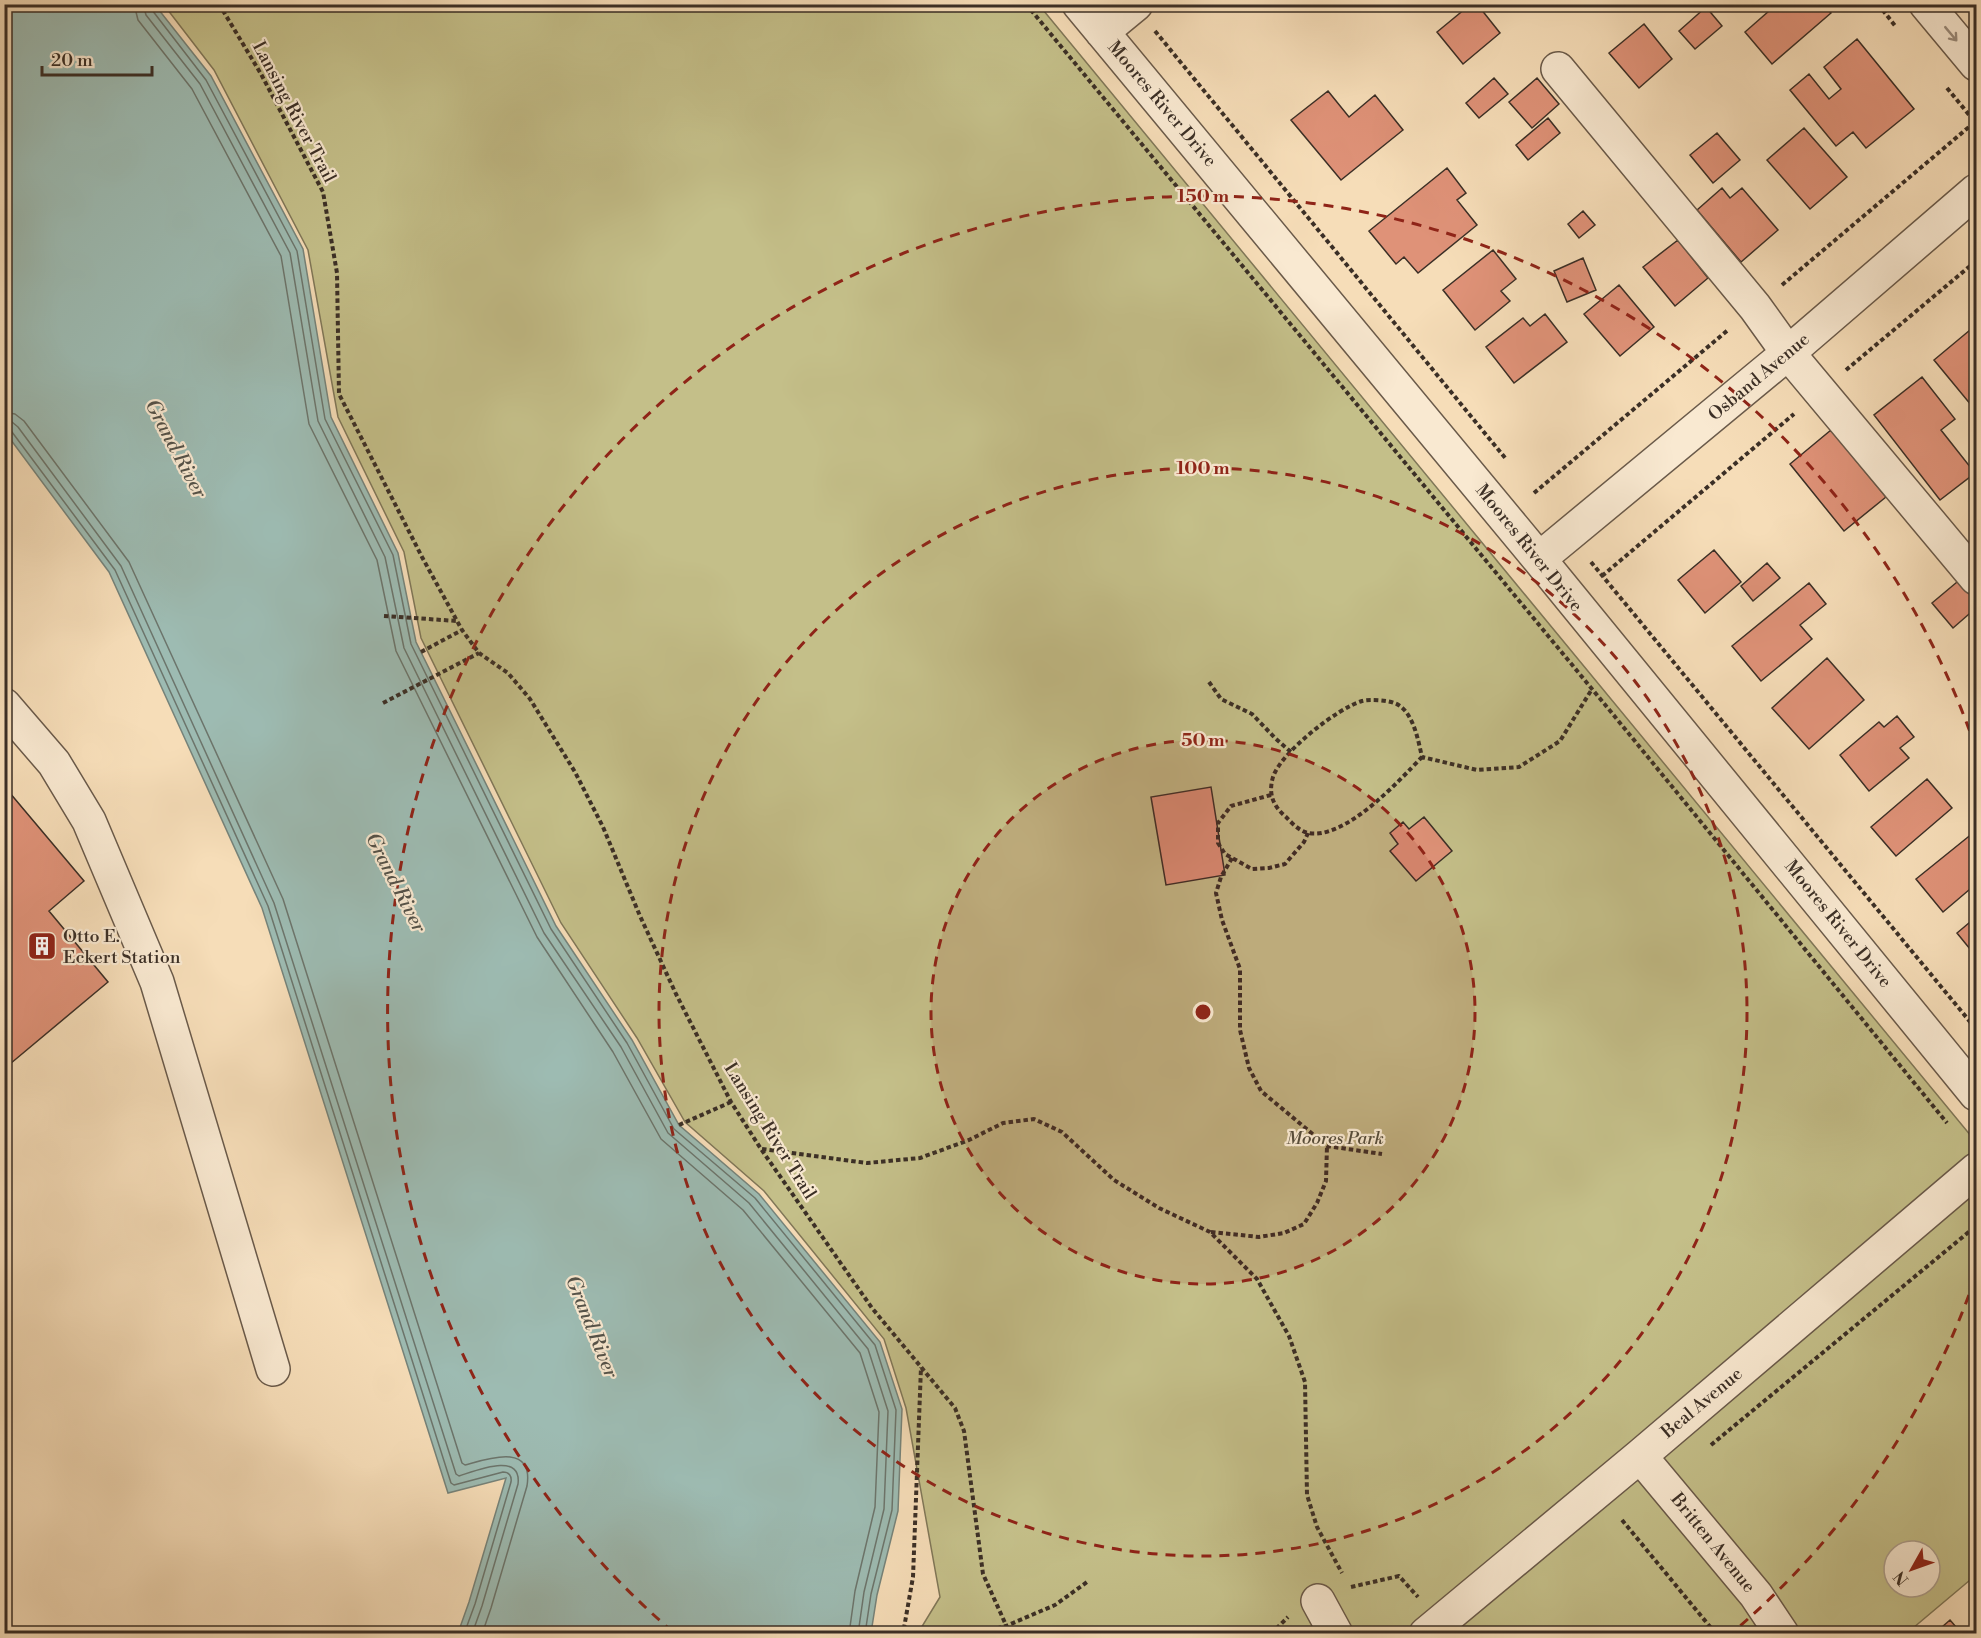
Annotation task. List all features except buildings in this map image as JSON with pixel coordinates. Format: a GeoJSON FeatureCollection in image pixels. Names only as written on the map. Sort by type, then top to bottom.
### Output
{"type":"FeatureCollection","features":[{"type":"Feature","properties":{"kind":"street","name":"Moores River Drive"},"geometry":{"type":"LineString","coordinates":[[1079,4],[1539,559],[1977,1094]]}},
{"type":"Feature","properties":{"kind":"street"},"geometry":{"type":"LineString","coordinates":[[1102,33],[1136,4]]}},
{"type":"Feature","properties":{"kind":"street"},"geometry":{"type":"LineString","coordinates":[[1926,4],[1977,64]]}},
{"type":"Feature","properties":{"kind":"street"},"geometry":{"type":"LineString","coordinates":[[1558,69],[1755,308],[1820,392],[1977,578]]}},
{"type":"Feature","properties":{"kind":"street","name":"Osband Avenue"},"geometry":{"type":"LineString","coordinates":[[1539,559],[1788,353],[1977,191]]}},
{"type":"Feature","properties":{"kind":"street"},"geometry":{"type":"LineString","coordinates":[[4,705],[54,764],[89,821],[157,982],[273,1369]]}},
{"type":"Feature","properties":{"kind":"street","name":"Beal Avenue"},"geometry":{"type":"LineString","coordinates":[[1431,1629],[1640,1456],[1977,1170]]}},
{"type":"Feature","properties":{"kind":"street","name":"Britten Avenue"},"geometry":{"type":"LineString","coordinates":[[1640,1456],[1756,1595],[1782,1634]]}},
{"type":"Feature","properties":{"kind":"street"},"geometry":{"type":"LineString","coordinates":[[1317,1601],[1336,1634]]}},
{"type":"Feature","properties":{"kind":"path","name":"Lansing River Trail"},"geometry":{"type":"LineString","coordinates":[[219,4],[261,74],[323,192],[338,273],[339,394],[462,630],[479,653],[508,673],[530,699],[575,772],[603,827],[640,916],[672,984],[731,1102],[872,1308],[955,1408],[964,1431],[983,1574],[1010,1634]]}},
{"type":"Feature","properties":{"kind":"path"},"geometry":{"type":"LineString","coordinates":[[1026,4],[1947,1123]]}},
{"type":"Feature","properties":{"kind":"path"},"geometry":{"type":"LineString","coordinates":[[1602,576],[1977,261]]}},
{"type":"Feature","properties":{"kind":"path"},"geometry":{"type":"LineString","coordinates":[[384,616],[458,621]]}},
{"type":"Feature","properties":{"kind":"path"},"geometry":{"type":"LineString","coordinates":[[421,652],[462,630]]}},
{"type":"Feature","properties":{"kind":"path"},"geometry":{"type":"LineString","coordinates":[[383,703],[479,653]]}},
{"type":"Feature","properties":{"kind":"path"},"geometry":{"type":"LineString","coordinates":[[1209,682],[1221,699],[1252,714],[1292,752]]}},
{"type":"Feature","properties":{"kind":"path"},"geometry":{"type":"LineString","coordinates":[[1422,757],[1477,770],[1519,767],[1560,741],[1592,689]]}},
{"type":"Feature","properties":{"kind":"path"},"geometry":{"type":"LineString","coordinates":[[1364,700],[1396,703],[1412,719],[1422,757],[1392,788],[1357,816],[1337,829],[1323,834],[1301,831],[1277,809],[1271,795],[1274,775],[1303,739],[1330,718],[1364,700]]}},
{"type":"Feature","properties":{"kind":"path"},"geometry":{"type":"LineString","coordinates":[[1271,795],[1231,806],[1218,823],[1218,843],[1225,854],[1252,869],[1285,864],[1304,842],[1308,833]]}},
{"type":"Feature","properties":{"kind":"path"},"geometry":{"type":"LineString","coordinates":[[1233,858],[1221,877],[1216,894],[1222,920],[1240,969],[1240,1030],[1249,1068],[1261,1090],[1327,1146],[1382,1154]]}},
{"type":"Feature","properties":{"kind":"path"},"geometry":{"type":"LineString","coordinates":[[679,1125],[731,1102]]}},
{"type":"Feature","properties":{"kind":"path"},"geometry":{"type":"LineString","coordinates":[[761,1149],[867,1163],[920,1158],[969,1140],[1003,1123],[1034,1119],[1062,1132],[1114,1180],[1159,1208],[1210,1232],[1260,1237],[1284,1233],[1304,1224],[1317,1203],[1326,1181],[1327,1146]]}},
{"type":"Feature","properties":{"kind":"path"},"geometry":{"type":"LineString","coordinates":[[1706,1450],[1977,1226]]}},
{"type":"Feature","properties":{"kind":"path"},"geometry":{"type":"LineString","coordinates":[[1210,1232],[1257,1279],[1289,1336],[1305,1382],[1307,1495],[1317,1527],[1349,1587]]}},
{"type":"Feature","properties":{"kind":"path"},"geometry":{"type":"LineString","coordinates":[[919,1634],[904,1628],[913,1577],[921,1366]]}},
{"type":"Feature","properties":{"kind":"path"},"geometry":{"type":"LineString","coordinates":[[1665,1484],[1622,1520],[1716,1634]]}},
{"type":"Feature","properties":{"kind":"path"},"geometry":{"type":"LineString","coordinates":[[1317,1601],[1349,1587],[1400,1576],[1421,1600],[1431,1629]]}},
{"type":"Feature","properties":{"kind":"path"},"geometry":{"type":"LineString","coordinates":[[975,1634],[1006,1626],[1055,1605],[1087,1582]]}},
{"type":"Feature","properties":{"kind":"green space","name":"Moores Park"},"geometry":{"type":"Polygon","coordinates":[[[164,5],[1039,5],[1976,1142],[1976,1575],[1907,1633],[918,1633],[940,1597],[906,1408],[884,1339],[764,1191],[685,1122],[637,1038],[561,923],[421,638],[404,552],[338,417],[308,250],[214,70],[164,5]]]}},
{"type":"Feature","properties":{"kind":"water","name":"Grand River"},"geometry":{"type":"Polygon","coordinates":[[[5,4],[155,5],[211,76],[303,249],[331,417],[398,553],[416,642],[556,926],[632,1040],[679,1125],[759,1194],[880,1342],[902,1409],[898,1511],[877,1595],[871,1633],[458,1633],[506,1478],[448,1493],[262,908],[109,572],[5,432],[5,4]]]}},
{"type":"Feature","properties":{"kind":"place","name":"Otto E. Eckert Station"},"geometry":{"type":"Point","coordinates":[42,946]}}]}
